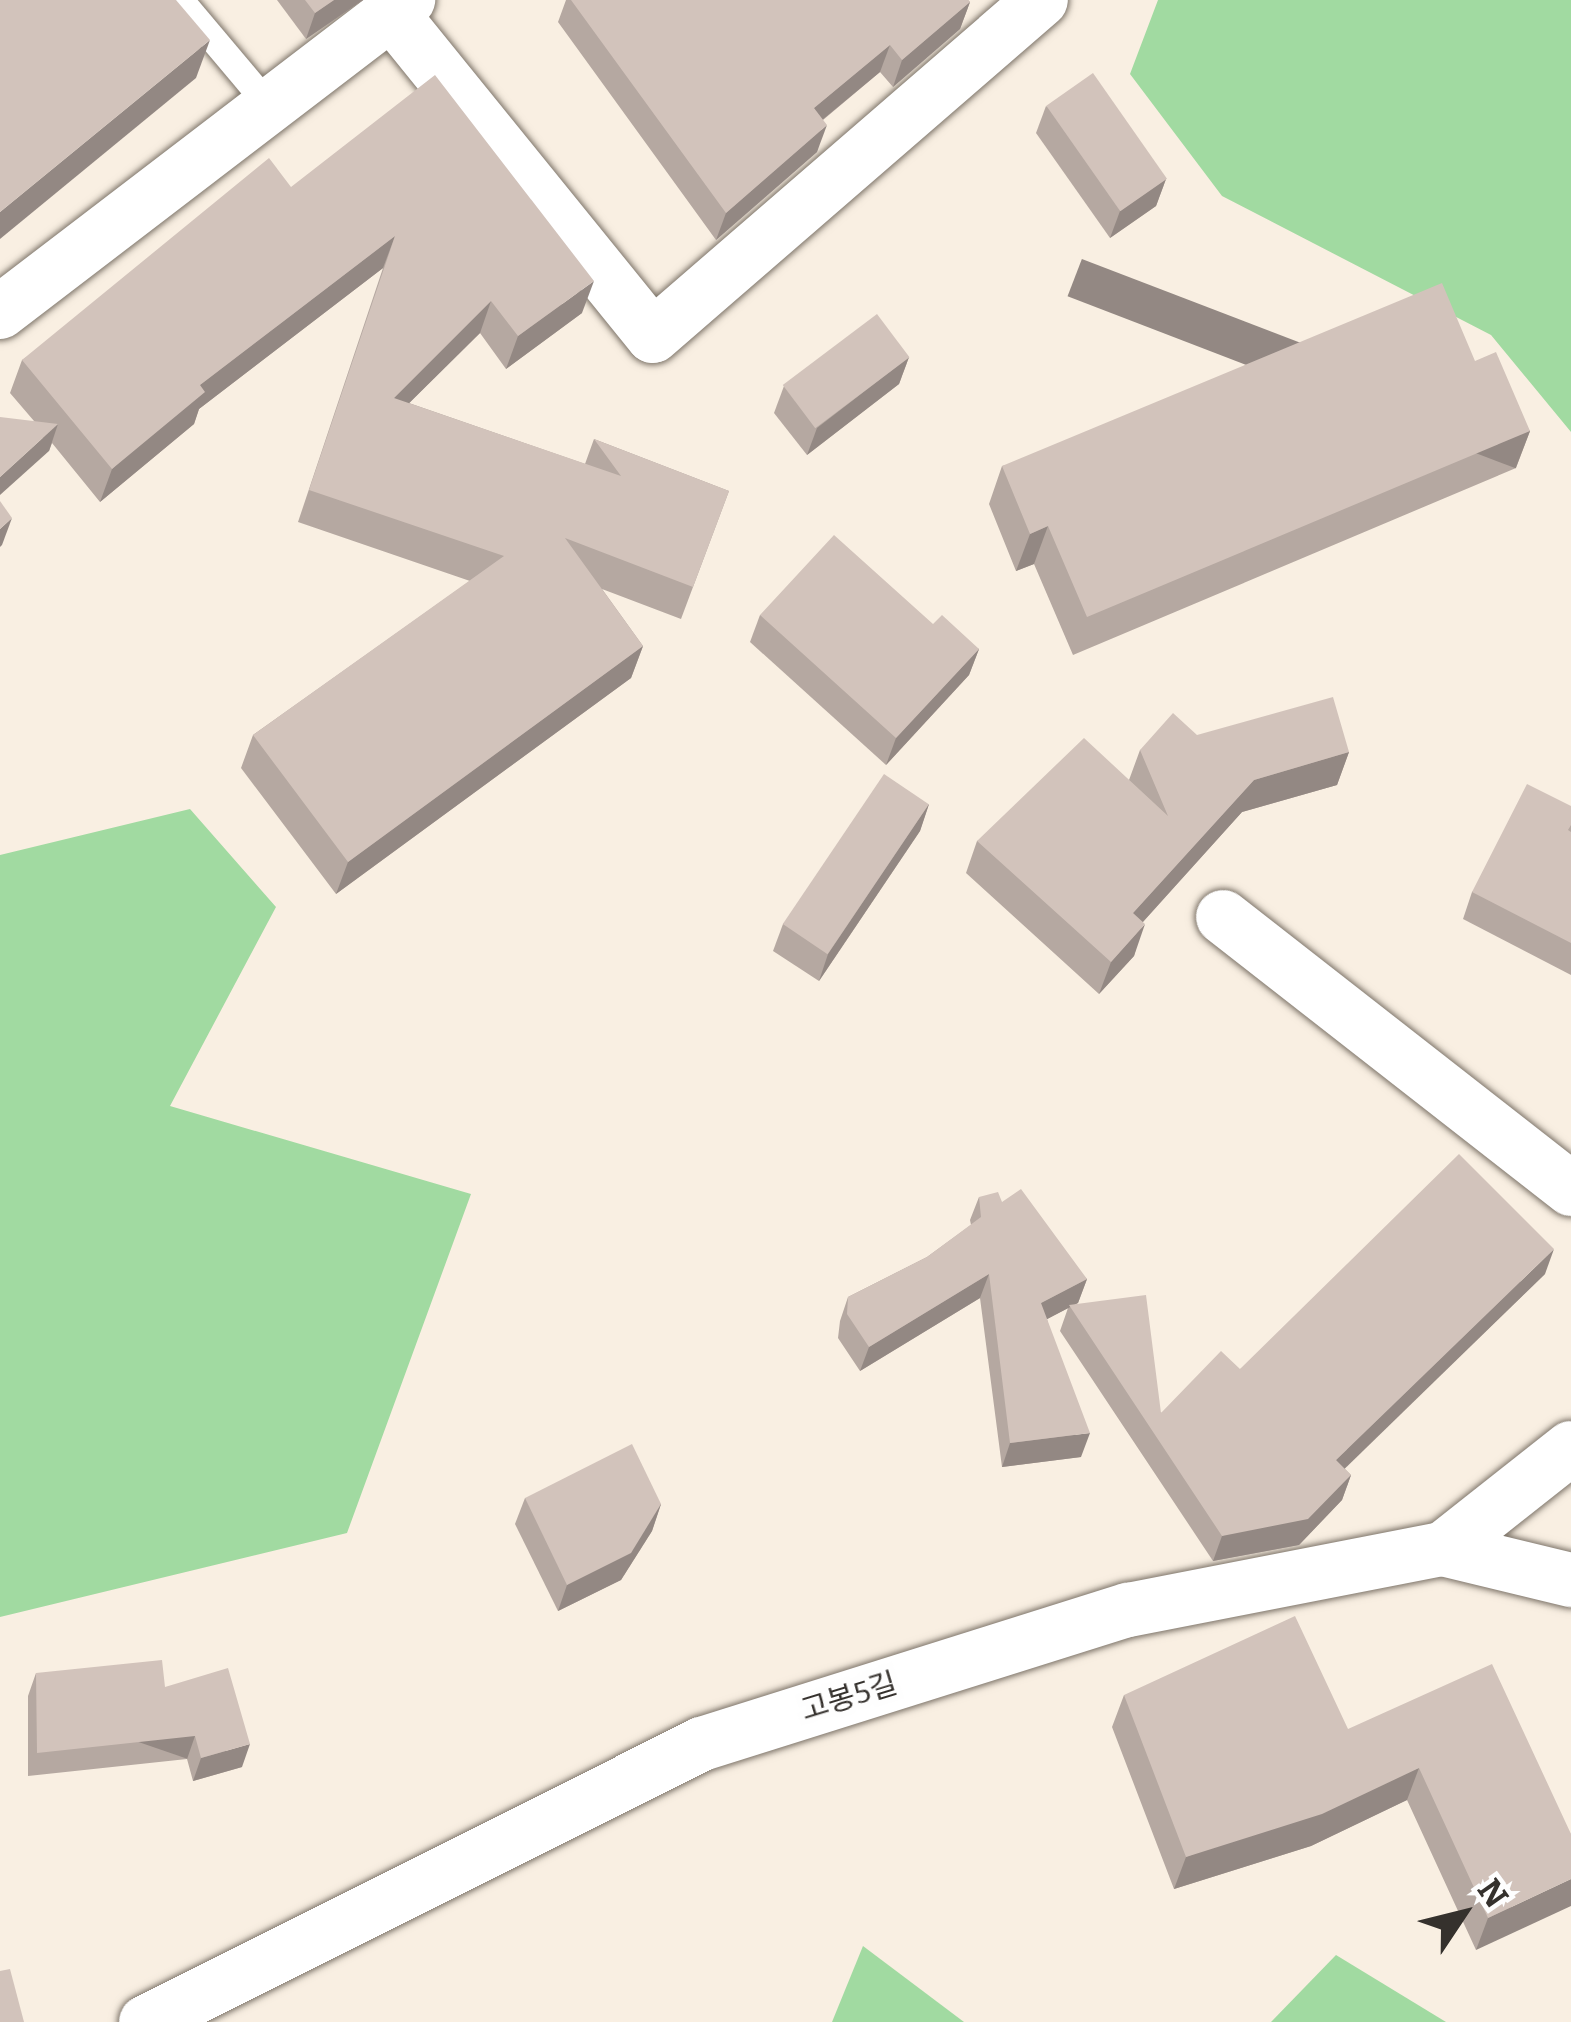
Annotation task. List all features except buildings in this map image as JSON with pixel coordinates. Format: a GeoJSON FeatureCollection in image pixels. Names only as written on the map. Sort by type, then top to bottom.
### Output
{"type":"FeatureCollection","features":[{"type":"Feature","properties":{"kind":"street"},"geometry":{"type":"LineString","coordinates":[[0,312],[400,7],[653,336],[1041,0]]}},
{"type":"Feature","properties":{"kind":"street"},"geometry":{"type":"LineString","coordinates":[[1223,917],[1571,1189]]}},
{"type":"Feature","properties":{"kind":"street","name":"고봉5길"},"geometry":{"type":"LineString","coordinates":[[146,2022],[701,1744],[1128,1610],[1443,1549],[1571,1448]]}},
{"type":"Feature","properties":{"kind":"street"},"geometry":{"type":"LineString","coordinates":[[1443,1549],[1571,1580]]}},
{"type":"Feature","properties":{"kind":"lane"},"geometry":{"type":"LineString","coordinates":[[180,0],[270,107]]}},
{"type":"Feature","properties":{"kind":"green space"},"geometry":{"type":"Polygon","coordinates":[[[1158,0],[1571,0],[1571,432],[1491,335],[1222,196],[1130,74],[1158,0]]]}},
{"type":"Feature","properties":{"kind":"green space"},"geometry":{"type":"Polygon","coordinates":[[[190,809],[276,907],[170,1106],[471,1194],[347,1533],[0,1617],[0,855],[190,809]]]}},
{"type":"Feature","properties":{"kind":"green space"},"geometry":{"type":"Polygon","coordinates":[[[863,1946],[964,2022],[832,2022],[863,1946]]]}},
{"type":"Feature","properties":{"kind":"green space"},"geometry":{"type":"Polygon","coordinates":[[[1336,1955],[1446,2022],[1271,2022],[1336,1955]]]}}]}
